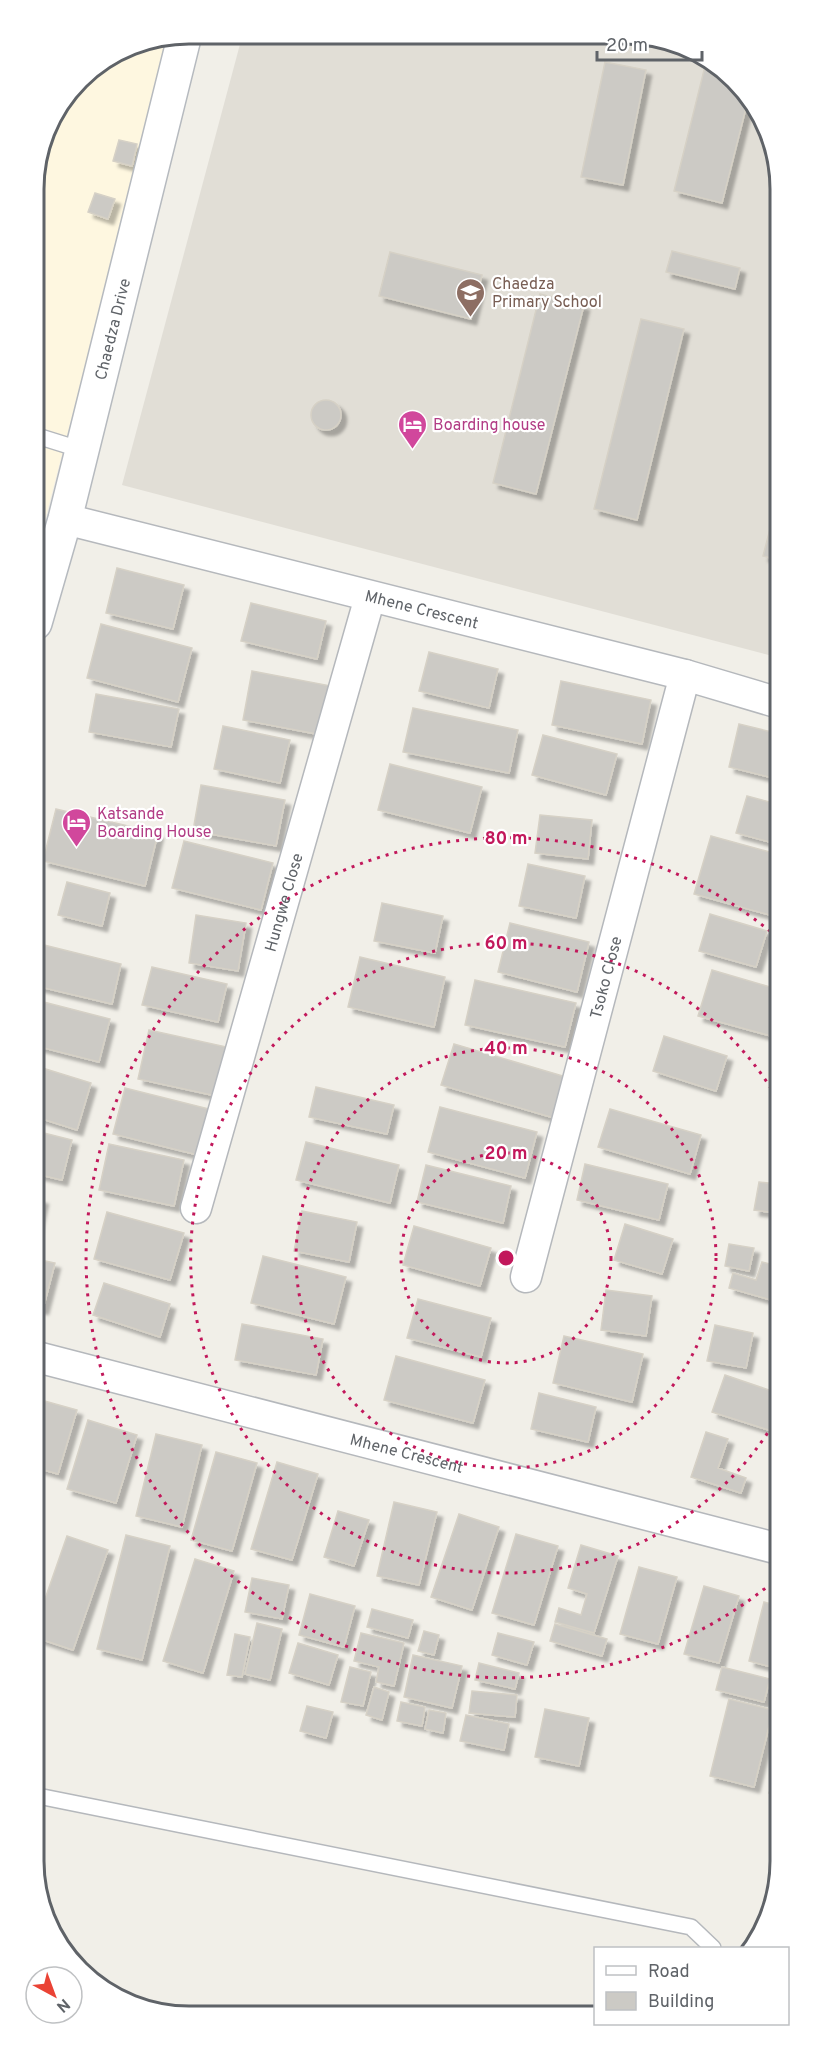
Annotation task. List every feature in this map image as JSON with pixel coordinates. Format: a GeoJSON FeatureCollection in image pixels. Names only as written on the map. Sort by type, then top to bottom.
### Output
{"type":"FeatureCollection","features":[{"type":"Feature","properties":{"kind":"street","name":"Chaedza Drive"},"geometry":{"type":"LineString","coordinates":[[44,592],[65,519],[182,44]]}},
{"type":"Feature","properties":{"kind":"street","name":"Mhene Crescent"},"geometry":{"type":"LineString","coordinates":[[65,519],[685,675],[770,700]]}},
{"type":"Feature","properties":{"kind":"street","name":"Hungwe Close"},"geometry":{"type":"LineString","coordinates":[[196,1208],[370,597]]}},
{"type":"Feature","properties":{"kind":"street","name":"Tsoko Close"},"geometry":{"type":"LineString","coordinates":[[526,1277],[685,675]]}},
{"type":"Feature","properties":{"kind":"street","name":"Mhene Crescent"},"geometry":{"type":"LineString","coordinates":[[44,1359],[769,1546]]}},
{"type":"Feature","properties":{"kind":"lane"},"geometry":{"type":"LineString","coordinates":[[44,438],[82,450]]}},
{"type":"Feature","properties":{"kind":"lane"},"geometry":{"type":"LineString","coordinates":[[44,1797],[692,1927],[712,1947]]}},
{"type":"Feature","properties":{"kind":"shaded area","name":"Chaedza Primary School"},"geometry":{"type":"Polygon","coordinates":[[[240,44],[634,44],[653,46],[689,58],[705,68],[733,93],[755,124],[765,151],[770,189],[770,655],[122,485],[240,44]]]}},
{"type":"Feature","properties":{"kind":"shaded area"},"geometry":{"type":"Polygon","coordinates":[[[169,45],[44,524],[44,179],[48,151],[58,124],[86,86],[124,58],[151,48],[169,45]]]}},
{"type":"Feature","properties":{"kind":"building"},"geometry":{"type":"Polygon","coordinates":[[[605,62],[646,70],[623,185],[581,177],[605,62]]]}},
{"type":"Feature","properties":{"kind":"building"},"geometry":{"type":"Polygon","coordinates":[[[705,68],[733,93],[746,109],[722,203],[674,191],[705,68]]]}},
{"type":"Feature","properties":{"kind":"building"},"geometry":{"type":"Polygon","coordinates":[[[119,140],[137,144],[132,166],[113,161],[119,140]]]}},
{"type":"Feature","properties":{"kind":"building"},"geometry":{"type":"Polygon","coordinates":[[[95,193],[115,199],[108,219],[88,212],[95,193]]]}},
{"type":"Feature","properties":{"kind":"building"},"geometry":{"type":"Polygon","coordinates":[[[672,251],[740,268],[735,289],[666,272],[672,251]]]}},
{"type":"Feature","properties":{"kind":"building"},"geometry":{"type":"Polygon","coordinates":[[[390,252],[482,275],[471,319],[379,296],[390,252]]]}},
{"type":"Feature","properties":{"kind":"building"},"geometry":{"type":"Polygon","coordinates":[[[540,294],[584,305],[536,494],[493,483],[540,294]]]}},
{"type":"Feature","properties":{"kind":"building"},"geometry":{"type":"Polygon","coordinates":[[[641,319],[684,329],[637,520],[594,509],[641,319]]]}},
{"type":"Feature","properties":{"kind":"building"},"geometry":{"type":"Polygon","coordinates":[[[326,400],[337,404],[341,415],[337,426],[326,430],[315,426],[311,415],[315,404],[326,400]]]}},
{"type":"Feature","properties":{"kind":"building"},"geometry":{"type":"Polygon","coordinates":[[[770,530],[770,558],[763,556],[770,530]]]}},
{"type":"Feature","properties":{"kind":"building"},"geometry":{"type":"Polygon","coordinates":[[[117,568],[184,585],[173,629],[106,613],[117,568]]]}},
{"type":"Feature","properties":{"kind":"building"},"geometry":{"type":"Polygon","coordinates":[[[251,603],[326,621],[317,659],[241,641],[251,603]]]}},
{"type":"Feature","properties":{"kind":"building"},"geometry":{"type":"Polygon","coordinates":[[[101,624],[192,648],[178,702],[87,678],[101,624]]]}},
{"type":"Feature","properties":{"kind":"building"},"geometry":{"type":"Polygon","coordinates":[[[429,652],[498,669],[489,708],[419,691],[429,652]]]}},
{"type":"Feature","properties":{"kind":"building"},"geometry":{"type":"Polygon","coordinates":[[[252,671],[331,686],[322,735],[243,720],[252,671]]]}},
{"type":"Feature","properties":{"kind":"building"},"geometry":{"type":"Polygon","coordinates":[[[561,681],[651,700],[642,744],[552,725],[561,681]]]}},
{"type":"Feature","properties":{"kind":"building"},"geometry":{"type":"Polygon","coordinates":[[[96,694],[179,709],[171,747],[89,732],[96,694]]]}},
{"type":"Feature","properties":{"kind":"building"},"geometry":{"type":"Polygon","coordinates":[[[413,708],[518,730],[509,773],[403,752],[413,708]]]}},
{"type":"Feature","properties":{"kind":"building"},"geometry":{"type":"Polygon","coordinates":[[[739,724],[770,731],[770,777],[729,767],[739,724]]]}},
{"type":"Feature","properties":{"kind":"building"},"geometry":{"type":"Polygon","coordinates":[[[223,726],[290,740],[280,783],[214,769],[223,726]]]}},
{"type":"Feature","properties":{"kind":"building"},"geometry":{"type":"Polygon","coordinates":[[[543,735],[617,754],[606,795],[532,775],[543,735]]]}},
{"type":"Feature","properties":{"kind":"building"},"geometry":{"type":"Polygon","coordinates":[[[390,764],[482,787],[470,833],[378,810],[390,764]]]}},
{"type":"Feature","properties":{"kind":"building"},"geometry":{"type":"Polygon","coordinates":[[[201,785],[285,800],[276,846],[193,831],[201,785]]]}},
{"type":"Feature","properties":{"kind":"building"},"geometry":{"type":"Polygon","coordinates":[[[747,796],[770,802],[770,842],[736,833],[747,796]]]}},
{"type":"Feature","properties":{"kind":"building"},"geometry":{"type":"Polygon","coordinates":[[[56,809],[158,833],[145,886],[44,861],[56,809]]]}},
{"type":"Feature","properties":{"kind":"building"},"geometry":{"type":"Polygon","coordinates":[[[540,815],[592,820],[588,859],[535,853],[540,815]]]}},
{"type":"Feature","properties":{"kind":"building"},"geometry":{"type":"Polygon","coordinates":[[[711,836],[770,852],[770,915],[694,894],[711,836]]]}},
{"type":"Feature","properties":{"kind":"building"},"geometry":{"type":"Polygon","coordinates":[[[184,841],[273,863],[261,910],[172,888],[184,841]]]}},
{"type":"Feature","properties":{"kind":"building"},"geometry":{"type":"Polygon","coordinates":[[[528,864],[585,876],[576,918],[519,906],[528,864]]]}},
{"type":"Feature","properties":{"kind":"building"},"geometry":{"type":"Polygon","coordinates":[[[67,882],[110,893],[102,926],[58,915],[67,882]]]}},
{"type":"Feature","properties":{"kind":"building"},"geometry":{"type":"Polygon","coordinates":[[[382,903],[443,916],[435,953],[374,941],[382,903]]]}},
{"type":"Feature","properties":{"kind":"building"},"geometry":{"type":"Polygon","coordinates":[[[710,914],[767,931],[756,967],[699,951],[710,914]]]}},
{"type":"Feature","properties":{"kind":"building"},"geometry":{"type":"Polygon","coordinates":[[[196,915],[246,923],[238,971],[189,963],[196,915]]]}},
{"type":"Feature","properties":{"kind":"building"},"geometry":{"type":"Polygon","coordinates":[[[510,923],[589,942],[577,992],[498,972],[510,923]]]}},
{"type":"Feature","properties":{"kind":"building"},"geometry":{"type":"Polygon","coordinates":[[[44,945],[121,964],[112,1004],[44,988],[44,945]]]}},
{"type":"Feature","properties":{"kind":"building"},"geometry":{"type":"Polygon","coordinates":[[[360,957],[445,977],[434,1027],[348,1007],[360,957]]]}},
{"type":"Feature","properties":{"kind":"building"},"geometry":{"type":"Polygon","coordinates":[[[152,967],[227,984],[218,1022],[142,1005],[152,967]]]}},
{"type":"Feature","properties":{"kind":"building"},"geometry":{"type":"Polygon","coordinates":[[[712,970],[770,987],[769,1036],[698,1016],[712,970]]]}},
{"type":"Feature","properties":{"kind":"building"},"geometry":{"type":"Polygon","coordinates":[[[475,980],[576,1003],[565,1047],[465,1025],[475,980]]]}},
{"type":"Feature","properties":{"kind":"building"},"geometry":{"type":"Polygon","coordinates":[[[44,1002],[110,1019],[99,1062],[44,1048],[44,1002]]]}},
{"type":"Feature","properties":{"kind":"building"},"geometry":{"type":"Polygon","coordinates":[[[149,1030],[231,1048],[221,1097],[138,1079],[149,1030]]]}},
{"type":"Feature","properties":{"kind":"building"},"geometry":{"type":"Polygon","coordinates":[[[664,1036],[727,1056],[716,1091],[653,1071],[664,1036]]]}},
{"type":"Feature","properties":{"kind":"building"},"geometry":{"type":"Polygon","coordinates":[[[454,1044],[573,1079],[561,1120],[441,1085],[454,1044]]]}},
{"type":"Feature","properties":{"kind":"building"},"geometry":{"type":"Polygon","coordinates":[[[44,1068],[91,1083],[77,1130],[44,1120],[44,1068]]]}},
{"type":"Feature","properties":{"kind":"building"},"geometry":{"type":"Polygon","coordinates":[[[316,1087],[394,1105],[387,1134],[309,1117],[316,1087]]]}},
{"type":"Feature","properties":{"kind":"building"},"geometry":{"type":"Polygon","coordinates":[[[125,1088],[209,1109],[198,1155],[113,1134],[125,1088]]]}},
{"type":"Feature","properties":{"kind":"building"},"geometry":{"type":"Polygon","coordinates":[[[440,1107],[537,1132],[525,1178],[428,1152],[440,1107]]]}},
{"type":"Feature","properties":{"kind":"building"},"geometry":{"type":"Polygon","coordinates":[[[610,1109],[701,1135],[690,1174],[598,1147],[610,1109]]]}},
{"type":"Feature","properties":{"kind":"building"},"geometry":{"type":"Polygon","coordinates":[[[44,1133],[72,1140],[62,1180],[44,1176],[44,1133]]]}},
{"type":"Feature","properties":{"kind":"building"},"geometry":{"type":"Polygon","coordinates":[[[306,1142],[399,1165],[390,1203],[296,1180],[306,1142]]]}},
{"type":"Feature","properties":{"kind":"building"},"geometry":{"type":"Polygon","coordinates":[[[109,1144],[184,1160],[174,1206],[99,1190],[109,1144]]]}},
{"type":"Feature","properties":{"kind":"building"},"geometry":{"type":"Polygon","coordinates":[[[585,1164],[668,1184],[659,1220],[577,1200],[585,1164]]]}},
{"type":"Feature","properties":{"kind":"building"},"geometry":{"type":"Polygon","coordinates":[[[426,1165],[511,1186],[503,1223],[417,1202],[426,1165]]]}},
{"type":"Feature","properties":{"kind":"building"},"geometry":{"type":"Polygon","coordinates":[[[759,1182],[769,1183],[769,1212],[754,1210],[759,1182]]]}},
{"type":"Feature","properties":{"kind":"building"},"geometry":{"type":"Polygon","coordinates":[[[302,1211],[357,1222],[349,1262],[294,1251],[302,1211]]]}},
{"type":"Feature","properties":{"kind":"building"},"geometry":{"type":"Polygon","coordinates":[[[107,1212],[184,1233],[170,1280],[94,1259],[107,1212]]]}},
{"type":"Feature","properties":{"kind":"building"},"geometry":{"type":"Polygon","coordinates":[[[625,1224],[673,1239],[662,1274],[614,1260],[625,1224]]]}},
{"type":"Feature","properties":{"kind":"building"},"geometry":{"type":"Polygon","coordinates":[[[414,1226],[491,1248],[480,1286],[403,1265],[414,1226]]]}},
{"type":"Feature","properties":{"kind":"building"},"geometry":{"type":"Polygon","coordinates":[[[729,1244],[754,1248],[749,1271],[725,1266],[729,1244]]]}},
{"type":"Feature","properties":{"kind":"building"},"geometry":{"type":"Polygon","coordinates":[[[263,1256],[346,1277],[334,1324],[251,1303],[263,1256]]]}},
{"type":"Feature","properties":{"kind":"building"},"geometry":{"type":"Polygon","coordinates":[[[44,1261],[55,1263],[44,1305],[44,1261]]]}},
{"type":"Feature","properties":{"kind":"building"},"geometry":{"type":"Polygon","coordinates":[[[762,1262],[769,1264],[769,1300],[729,1288],[733,1273],[756,1280],[762,1262]]]}},
{"type":"Feature","properties":{"kind":"building"},"geometry":{"type":"Polygon","coordinates":[[[104,1283],[170,1304],[160,1337],[93,1315],[104,1283]]]}},
{"type":"Feature","properties":{"kind":"building"},"geometry":{"type":"Polygon","coordinates":[[[606,1290],[652,1296],[646,1336],[601,1330],[606,1290]]]}},
{"type":"Feature","properties":{"kind":"building"},"geometry":{"type":"Polygon","coordinates":[[[418,1299],[491,1318],[481,1357],[407,1338],[418,1299]]]}},
{"type":"Feature","properties":{"kind":"building"},"geometry":{"type":"Polygon","coordinates":[[[242,1324],[323,1339],[316,1375],[235,1360],[242,1324]]]}},
{"type":"Feature","properties":{"kind":"building"},"geometry":{"type":"Polygon","coordinates":[[[715,1325],[753,1333],[746,1368],[707,1361],[715,1325]]]}},
{"type":"Feature","properties":{"kind":"building"},"geometry":{"type":"Polygon","coordinates":[[[564,1336],[643,1354],[632,1402],[553,1383],[564,1336]]]}},
{"type":"Feature","properties":{"kind":"building"},"geometry":{"type":"Polygon","coordinates":[[[396,1356],[485,1380],[473,1423],[384,1400],[396,1356]]]}},
{"type":"Feature","properties":{"kind":"building"},"geometry":{"type":"Polygon","coordinates":[[[725,1375],[769,1390],[769,1430],[712,1412],[725,1375]]]}},
{"type":"Feature","properties":{"kind":"building"},"geometry":{"type":"Polygon","coordinates":[[[539,1393],[596,1407],[588,1442],[531,1429],[539,1393]]]}},
{"type":"Feature","properties":{"kind":"building"},"geometry":{"type":"Polygon","coordinates":[[[44,1401],[77,1410],[58,1474],[44,1470],[44,1401]]]}},
{"type":"Feature","properties":{"kind":"building"},"geometry":{"type":"Polygon","coordinates":[[[88,1420],[137,1435],[116,1503],[67,1489],[88,1420]]]}},
{"type":"Feature","properties":{"kind":"building"},"geometry":{"type":"Polygon","coordinates":[[[706,1432],[728,1439],[718,1468],[746,1478],[741,1493],[691,1477],[706,1432]]]}},
{"type":"Feature","properties":{"kind":"building"},"geometry":{"type":"Polygon","coordinates":[[[156,1434],[202,1445],[182,1527],[136,1516],[156,1434]]]}},
{"type":"Feature","properties":{"kind":"building"},"geometry":{"type":"Polygon","coordinates":[[[216,1452],[257,1463],[232,1551],[191,1540],[216,1452]]]}},
{"type":"Feature","properties":{"kind":"building"},"geometry":{"type":"Polygon","coordinates":[[[277,1462],[318,1474],[292,1560],[251,1549],[277,1462]]]}},
{"type":"Feature","properties":{"kind":"building"},"geometry":{"type":"Polygon","coordinates":[[[394,1502],[437,1512],[419,1585],[377,1576],[394,1502]]]}},
{"type":"Feature","properties":{"kind":"building"},"geometry":{"type":"Polygon","coordinates":[[[338,1511],[369,1520],[354,1566],[324,1557],[338,1511]]]}},
{"type":"Feature","properties":{"kind":"building"},"geometry":{"type":"Polygon","coordinates":[[[459,1514],[499,1527],[472,1610],[431,1597],[459,1514]]]}},
{"type":"Feature","properties":{"kind":"building"},"geometry":{"type":"Polygon","coordinates":[[[516,1534],[558,1546],[534,1625],[492,1613],[516,1534]]]}},
{"type":"Feature","properties":{"kind":"building"},"geometry":{"type":"Polygon","coordinates":[[[126,1535],[170,1546],[142,1660],[97,1649],[126,1535]]]}},
{"type":"Feature","properties":{"kind":"building"},"geometry":{"type":"Polygon","coordinates":[[[67,1536],[108,1550],[73,1650],[44,1640],[44,1602],[67,1536]]]}},
{"type":"Feature","properties":{"kind":"building"},"geometry":{"type":"Polygon","coordinates":[[[581,1545],[618,1556],[594,1633],[555,1622],[559,1608],[581,1615],[587,1594],[568,1588],[581,1545]]]}},
{"type":"Feature","properties":{"kind":"building"},"geometry":{"type":"Polygon","coordinates":[[[195,1559],[234,1571],[203,1673],[163,1661],[195,1559]]]}},
{"type":"Feature","properties":{"kind":"building"},"geometry":{"type":"Polygon","coordinates":[[[639,1567],[677,1577],[658,1644],[620,1634],[639,1567]]]}},
{"type":"Feature","properties":{"kind":"building"},"geometry":{"type":"Polygon","coordinates":[[[252,1578],[289,1585],[282,1619],[245,1612],[252,1578]]]}},
{"type":"Feature","properties":{"kind":"building"},"geometry":{"type":"Polygon","coordinates":[[[704,1586],[739,1596],[719,1663],[684,1654],[704,1586]]]}},
{"type":"Feature","properties":{"kind":"building"},"geometry":{"type":"Polygon","coordinates":[[[310,1594],[355,1606],[344,1647],[299,1635],[310,1594]]]}},
{"type":"Feature","properties":{"kind":"building"},"geometry":{"type":"Polygon","coordinates":[[[764,1602],[769,1603],[769,1666],[749,1661],[764,1602]]]}},
{"type":"Feature","properties":{"kind":"building"},"geometry":{"type":"Polygon","coordinates":[[[372,1609],[413,1620],[408,1638],[367,1627],[372,1609]]]}},
{"type":"Feature","properties":{"kind":"building"},"geometry":{"type":"Polygon","coordinates":[[[257,1623],[282,1629],[270,1680],[245,1674],[257,1623]]]}},
{"type":"Feature","properties":{"kind":"building"},"geometry":{"type":"Polygon","coordinates":[[[555,1624],[607,1639],[602,1656],[550,1641],[555,1624]]]}},
{"type":"Feature","properties":{"kind":"building"},"geometry":{"type":"Polygon","coordinates":[[[424,1631],[439,1635],[434,1655],[418,1651],[424,1631]]]}},
{"type":"Feature","properties":{"kind":"building"},"geometry":{"type":"Polygon","coordinates":[[[361,1633],[404,1643],[394,1686],[376,1682],[379,1667],[354,1661],[361,1633]]]}},
{"type":"Feature","properties":{"kind":"building"},"geometry":{"type":"Polygon","coordinates":[[[498,1633],[534,1642],[527,1665],[492,1655],[498,1633]]]}},
{"type":"Feature","properties":{"kind":"building"},"geometry":{"type":"Polygon","coordinates":[[[235,1634],[250,1637],[242,1677],[227,1675],[235,1634]]]}},
{"type":"Feature","properties":{"kind":"building"},"geometry":{"type":"Polygon","coordinates":[[[298,1643],[338,1655],[329,1685],[289,1673],[298,1643]]]}},
{"type":"Feature","properties":{"kind":"building"},"geometry":{"type":"Polygon","coordinates":[[[413,1655],[462,1666],[452,1708],[404,1697],[413,1655]]]}},
{"type":"Feature","properties":{"kind":"building"},"geometry":{"type":"Polygon","coordinates":[[[479,1663],[519,1673],[515,1689],[475,1680],[479,1663]]]}},
{"type":"Feature","properties":{"kind":"building"},"geometry":{"type":"Polygon","coordinates":[[[350,1667],[371,1672],[363,1706],[341,1702],[350,1667]]]}},
{"type":"Feature","properties":{"kind":"building"},"geometry":{"type":"Polygon","coordinates":[[[722,1667],[769,1679],[764,1702],[716,1690],[722,1667]]]}},
{"type":"Feature","properties":{"kind":"building"},"geometry":{"type":"Polygon","coordinates":[[[374,1687],[389,1692],[382,1720],[366,1715],[374,1687]]]}},
{"type":"Feature","properties":{"kind":"building"},"geometry":{"type":"Polygon","coordinates":[[[472,1691],[517,1695],[515,1717],[469,1713],[472,1691]]]}},
{"type":"Feature","properties":{"kind":"building"},"geometry":{"type":"Polygon","coordinates":[[[729,1699],[769,1709],[769,1726],[754,1787],[710,1776],[729,1699]]]}},
{"type":"Feature","properties":{"kind":"building"},"geometry":{"type":"Polygon","coordinates":[[[401,1702],[425,1707],[422,1726],[397,1721],[401,1702]]]}},
{"type":"Feature","properties":{"kind":"building"},"geometry":{"type":"Polygon","coordinates":[[[307,1706],[333,1712],[326,1738],[300,1731],[307,1706]]]}},
{"type":"Feature","properties":{"kind":"building"},"geometry":{"type":"Polygon","coordinates":[[[545,1709],[589,1718],[579,1766],[535,1757],[545,1709]]]}},
{"type":"Feature","properties":{"kind":"building"},"geometry":{"type":"Polygon","coordinates":[[[429,1710],[446,1713],[443,1733],[425,1729],[429,1710]]]}},
{"type":"Feature","properties":{"kind":"building"},"geometry":{"type":"Polygon","coordinates":[[[466,1715],[509,1724],[504,1750],[460,1741],[466,1715]]]}},
{"type":"Feature","properties":{"kind":"place","name":"Chaedza Primary School"},"geometry":{"type":"Point","coordinates":[471,318]}},
{"type":"Feature","properties":{"kind":"place","name":"Boarding house"},"geometry":{"type":"Point","coordinates":[412,450]}},
{"type":"Feature","properties":{"kind":"place","name":"Katsande Boarding House"},"geometry":{"type":"Point","coordinates":[76,848]}}]}
